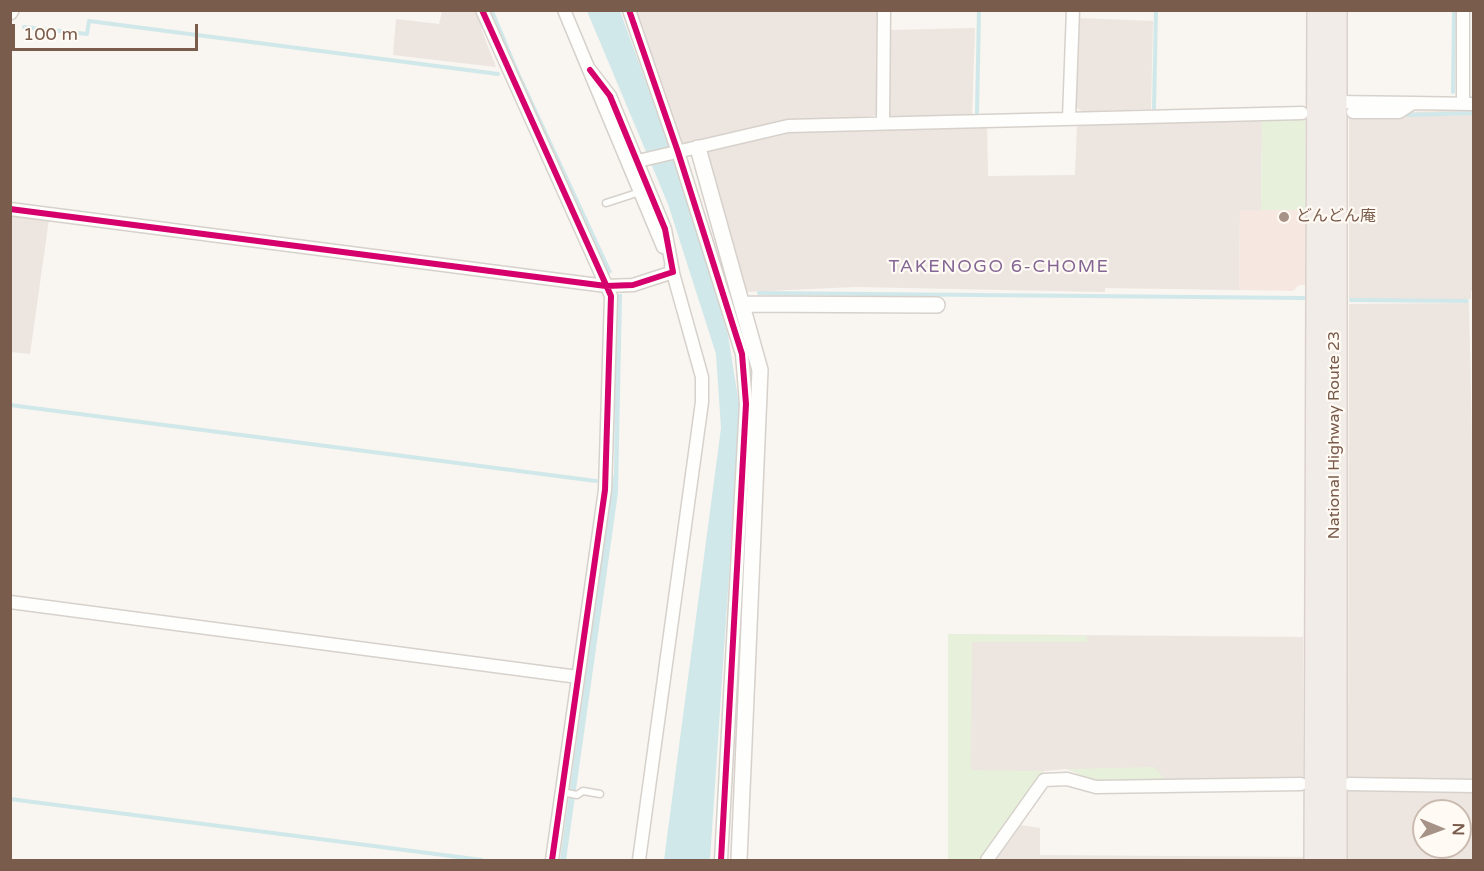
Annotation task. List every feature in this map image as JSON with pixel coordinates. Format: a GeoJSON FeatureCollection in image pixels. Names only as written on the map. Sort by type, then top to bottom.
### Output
{"type":"FeatureCollection","features":[{"type":"Feature","properties":{"kind":"highway","name":"National Highway Route 23"},"geometry":{"type":"LineString","coordinates":[[1315,861],[1318,10]]}},
{"type":"Feature","properties":{"kind":"highway","name":"National Highway Route 23"},"geometry":{"type":"LineString","coordinates":[[1336,10],[1344,107],[1336,861]]}},
{"type":"Feature","properties":{"kind":"street"},"geometry":{"type":"LineString","coordinates":[[482,10],[611,296],[606,476],[564,793],[552,861]]}},
{"type":"Feature","properties":{"kind":"street"},"geometry":{"type":"LineString","coordinates":[[564,10],[673,272]]}},
{"type":"Feature","properties":{"kind":"street"},"geometry":{"type":"LineString","coordinates":[[629,10],[678,152],[742,354],[746,404],[721,861]]}},
{"type":"Feature","properties":{"kind":"street"},"geometry":{"type":"LineString","coordinates":[[883,122],[885,10]]}},
{"type":"Feature","properties":{"kind":"street"},"geometry":{"type":"LineString","coordinates":[[1069,118],[1073,10]]}},
{"type":"Feature","properties":{"kind":"street"},"geometry":{"type":"LineString","coordinates":[[1344,107],[1468,104],[1463,10]]}},
{"type":"Feature","properties":{"kind":"street"},"geometry":{"type":"LineString","coordinates":[[590,70],[610,96],[641,161],[665,229],[673,272],[702,377],[702,402],[639,861]]}},
{"type":"Feature","properties":{"kind":"street"},"geometry":{"type":"LineString","coordinates":[[1344,107],[1399,112],[1413,104]]}},
{"type":"Feature","properties":{"kind":"street"},"geometry":{"type":"LineString","coordinates":[[641,161],[788,126],[1302,113]]}},
{"type":"Feature","properties":{"kind":"street"},"geometry":{"type":"LineString","coordinates":[[698,148],[760,370],[761,397],[740,861]]}},
{"type":"Feature","properties":{"kind":"street"},"geometry":{"type":"LineString","coordinates":[[10,209],[606,286],[633,285],[673,272]]}},
{"type":"Feature","properties":{"kind":"street"},"geometry":{"type":"LineString","coordinates":[[742,303],[937,305]]}},
{"type":"Feature","properties":{"kind":"street"},"geometry":{"type":"LineString","coordinates":[[10,602],[578,677]]}},
{"type":"Feature","properties":{"kind":"street"},"geometry":{"type":"LineString","coordinates":[[987,861],[1044,780],[1067,779],[1096,787],[1301,783]]}},
{"type":"Feature","properties":{"kind":"street"},"geometry":{"type":"LineString","coordinates":[[1348,784],[1473,786]]}},
{"type":"Feature","properties":{"kind":"lane"},"geometry":{"type":"LineString","coordinates":[[606,203],[640,191]]}},
{"type":"Feature","properties":{"kind":"lane"},"geometry":{"type":"LineString","coordinates":[[564,793],[577,795],[583,791],[600,794]]}},
{"type":"Feature","properties":{"kind":"shaded area"},"geometry":{"type":"Polygon","coordinates":[[[442,11],[478,11],[482,31],[496,67],[393,55],[396,19],[439,24],[442,11]]]}},
{"type":"Feature","properties":{"kind":"shaded area"},"geometry":{"type":"Polygon","coordinates":[[[633,11],[879,11],[880,112],[874,116],[774,123],[680,146],[633,11]]]}},
{"type":"Feature","properties":{"kind":"shaded area"},"geometry":{"type":"Polygon","coordinates":[[[1077,18],[1153,21],[1151,109],[1084,112],[1078,109],[1074,102],[1077,18]]]}},
{"type":"Feature","properties":{"kind":"shaded area"},"geometry":{"type":"Polygon","coordinates":[[[975,28],[972,116],[892,117],[888,113],[890,30],[975,28]]]}},
{"type":"Feature","properties":{"kind":"shaded area"},"geometry":{"type":"Polygon","coordinates":[[[1473,110],[1474,291],[1471,291],[1471,299],[1349,299],[1349,117],[1405,117],[1406,112],[1473,110]]]}},
{"type":"Feature","properties":{"kind":"shaded area"},"geometry":{"type":"Polygon","coordinates":[[[1262,119],[1261,210],[1240,210],[1239,290],[1105,288],[1105,292],[855,287],[746,292],[706,157],[708,151],[798,131],[987,126],[988,176],[1075,175],[1077,126],[1080,123],[1198,123],[1262,119]]]}},
{"type":"Feature","properties":{"kind":"shaded area"},"geometry":{"type":"Polygon","coordinates":[[[1240,210],[1305,210],[1306,285],[1299,285],[1293,291],[1239,290],[1240,210]]]}},
{"type":"Feature","properties":{"kind":"shaded area"},"geometry":{"type":"Polygon","coordinates":[[[11,214],[49,219],[30,354],[11,352],[11,214]]]}},
{"type":"Feature","properties":{"kind":"shaded area"},"geometry":{"type":"Polygon","coordinates":[[[1469,303],[1474,538],[1473,781],[1348,781],[1349,304],[1469,303]]]}},
{"type":"Feature","properties":{"kind":"shaded area"},"geometry":{"type":"Polygon","coordinates":[[[948,634],[1303,637],[1303,780],[1094,781],[1067,769],[1044,771],[980,860],[948,860],[948,634]]]}},
{"type":"Feature","properties":{"kind":"shaded area"},"geometry":{"type":"Polygon","coordinates":[[[1348,790],[1473,790],[1473,860],[1347,860],[1348,790]]]}},
{"type":"Feature","properties":{"kind":"shaded area"},"geometry":{"type":"Polygon","coordinates":[[[1021,825],[1040,828],[1040,855],[1303,857],[1303,860],[996,860],[1021,825]]]}},
{"type":"Feature","properties":{"kind":"green space"},"geometry":{"type":"Polygon","coordinates":[[[1305,116],[1305,210],[1261,210],[1262,119],[1305,116]]]}},
{"type":"Feature","properties":{"kind":"green space"},"geometry":{"type":"Polygon","coordinates":[[[948,634],[1087,636],[1087,642],[972,642],[971,770],[1044,771],[980,860],[948,860],[948,634]]]}},
{"type":"Feature","properties":{"kind":"green space"},"geometry":{"type":"Polygon","coordinates":[[[1154,767],[1167,781],[1094,781],[1067,769],[1154,767]]]}},
{"type":"Feature","properties":{"kind":"water"},"geometry":{"type":"Polygon","coordinates":[[[490,11],[494,11],[519,71],[612,272],[607,275],[490,11]]]}},
{"type":"Feature","properties":{"kind":"water"},"geometry":{"type":"Polygon","coordinates":[[[587,11],[620,11],[684,187],[728,335],[740,410],[710,860],[664,860],[721,428],[716,354],[668,204],[587,11]]]}},
{"type":"Feature","properties":{"kind":"water"},"geometry":{"type":"Polygon","coordinates":[[[616,294],[622,294],[618,493],[566,860],[560,860],[614,472],[616,294]]]}},
{"type":"Feature","properties":{"kind":"waterway"},"geometry":{"type":"LineString","coordinates":[[977,113],[979,10]]}},
{"type":"Feature","properties":{"kind":"waterway"},"geometry":{"type":"LineString","coordinates":[[1154,108],[1156,10]]}},
{"type":"Feature","properties":{"kind":"waterway"},"geometry":{"type":"LineString","coordinates":[[1453,92],[1454,10]]}},
{"type":"Feature","properties":{"kind":"waterway"},"geometry":{"type":"LineString","coordinates":[[24,27],[87,34],[89,21],[498,74]]}},
{"type":"Feature","properties":{"kind":"waterway"},"geometry":{"type":"LineString","coordinates":[[1408,115],[1474,113]]}},
{"type":"Feature","properties":{"kind":"waterway"},"geometry":{"type":"LineString","coordinates":[[759,293],[1304,298]]}},
{"type":"Feature","properties":{"kind":"waterway"},"geometry":{"type":"LineString","coordinates":[[1351,300],[1467,301]]}},
{"type":"Feature","properties":{"kind":"waterway"},"geometry":{"type":"LineString","coordinates":[[10,405],[596,481]]}},
{"type":"Feature","properties":{"kind":"waterway"},"geometry":{"type":"LineString","coordinates":[[10,799],[482,860]]}},
{"type":"Feature","properties":{"kind":"cycle path"},"geometry":{"type":"LineString","coordinates":[[482,10],[611,296],[605,490],[552,860]]}},
{"type":"Feature","properties":{"kind":"cycle path"},"geometry":{"type":"LineString","coordinates":[[629,10],[678,152],[742,354],[746,404],[721,860]]}},
{"type":"Feature","properties":{"kind":"cycle path"},"geometry":{"type":"LineString","coordinates":[[10,209],[606,286],[633,285],[673,272],[665,229],[610,96],[590,70]]}},
{"type":"Feature","properties":{"kind":"place","name":"どんどん庵"},"geometry":{"type":"Point","coordinates":[1284,217]}},
{"type":"Feature","properties":{"kind":"district","name":"TAKENOGO 6-CHOME"},"geometry":{"type":"Point","coordinates":[999,267]}}]}
